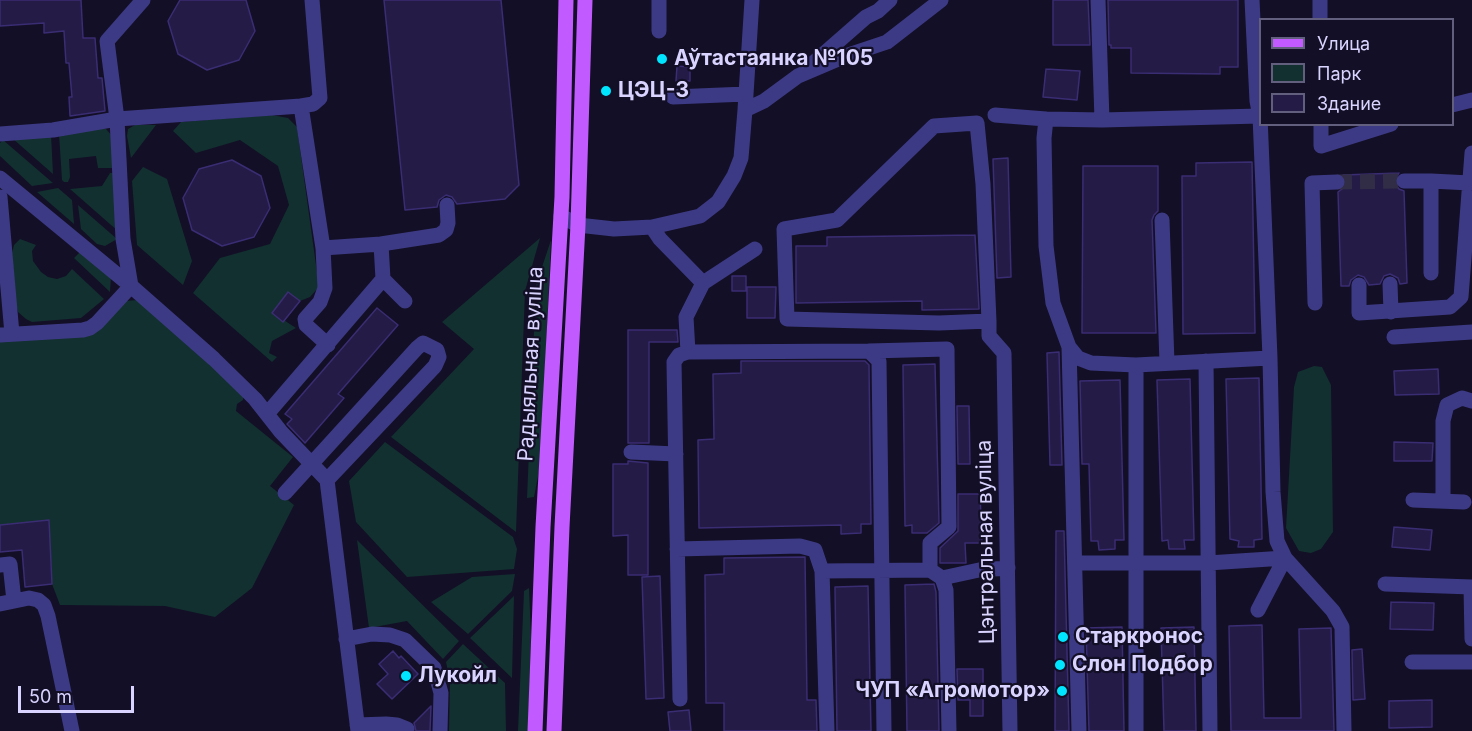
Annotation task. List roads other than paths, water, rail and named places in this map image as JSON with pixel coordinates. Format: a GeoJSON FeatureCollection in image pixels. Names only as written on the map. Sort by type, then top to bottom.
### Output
{"type":"FeatureCollection","features":[{"type":"Feature","properties":{"kind":"main road","name":"Радыяльная вуліца"},"geometry":{"type":"LineString","coordinates":[[535,731],[543,526],[561,216],[566,0]]}},
{"type":"Feature","properties":{"kind":"main road","name":"Радыяльная вуліца"},"geometry":{"type":"LineString","coordinates":[[554,731],[578,225],[585,0]]}},
{"type":"Feature","properties":{"kind":"street"},"geometry":{"type":"LineString","coordinates":[[131,286],[123,239],[117,119],[107,41],[143,0]]}},
{"type":"Feature","properties":{"kind":"street"},"geometry":{"type":"LineString","coordinates":[[0,134],[53,130],[117,119],[313,104],[320,98],[312,0]]}},
{"type":"Feature","properties":{"kind":"street"},"geometry":{"type":"LineString","coordinates":[[659,0],[659,31]]}},
{"type":"Feature","properties":{"kind":"street"},"geometry":{"type":"LineString","coordinates":[[561,216],[578,225],[614,230],[652,227],[700,216],[718,202],[734,177],[741,158],[752,0]]}},
{"type":"Feature","properties":{"kind":"street"},"geometry":{"type":"LineString","coordinates":[[745,111],[764,101],[798,76],[866,17],[878,11],[890,0]]}},
{"type":"Feature","properties":{"kind":"street"},"geometry":{"type":"LineString","coordinates":[[798,76],[845,56],[887,42],[941,0]]}},
{"type":"Feature","properties":{"kind":"street"},"geometry":{"type":"LineString","coordinates":[[1098,0],[1102,120]]}},
{"type":"Feature","properties":{"kind":"street"},"geometry":{"type":"LineString","coordinates":[[1252,0],[1259,111]]}},
{"type":"Feature","properties":{"kind":"street"},"geometry":{"type":"LineString","coordinates":[[1320,0],[1320,18]]}},
{"type":"Feature","properties":{"kind":"street"},"geometry":{"type":"LineString","coordinates":[[673,97],[746,94]]}},
{"type":"Feature","properties":{"kind":"street"},"geometry":{"type":"LineString","coordinates":[[1454,104],[1472,100]]}},
{"type":"Feature","properties":{"kind":"street"},"geometry":{"type":"LineString","coordinates":[[301,106],[323,248],[324,294],[320,302],[304,319],[306,325],[328,345]]}},
{"type":"Feature","properties":{"kind":"street"},"geometry":{"type":"LineString","coordinates":[[995,115],[1102,120],[1259,116]]}},
{"type":"Feature","properties":{"kind":"street"},"geometry":{"type":"LineString","coordinates":[[1046,119],[1044,138],[1046,246],[1053,303],[1070,347],[1078,358],[1091,363],[1136,365],[1270,358]]}},
{"type":"Feature","properties":{"kind":"street"},"geometry":{"type":"LineString","coordinates":[[977,123],[983,184],[989,321],[939,323],[787,319],[784,229],[837,220],[934,126],[977,123]]}},
{"type":"Feature","properties":{"kind":"street"},"geometry":{"type":"LineString","coordinates":[[1260,126],[1273,492],[1277,540],[1285,558],[1333,611],[1342,627],[1344,731]]}},
{"type":"Feature","properties":{"kind":"street"},"geometry":{"type":"LineString","coordinates":[[1321,126],[1321,146],[1385,126]]}},
{"type":"Feature","properties":{"kind":"street"},"geometry":{"type":"LineString","coordinates":[[1359,285],[1359,313],[1449,307],[1461,297],[1472,153]]}},
{"type":"Feature","properties":{"kind":"street"},"geometry":{"type":"LineString","coordinates":[[0,177],[131,286],[214,359],[255,399],[281,432],[327,480],[358,728],[386,724],[407,729]]}},
{"type":"Feature","properties":{"kind":"street"},"geometry":{"type":"LineString","coordinates":[[1404,181],[1470,183]]}},
{"type":"Feature","properties":{"kind":"street"},"geometry":{"type":"LineString","coordinates":[[1431,181],[1431,273]]}},
{"type":"Feature","properties":{"kind":"street"},"geometry":{"type":"LineString","coordinates":[[1315,303],[1312,183],[1338,182]]}},
{"type":"Feature","properties":{"kind":"street"},"geometry":{"type":"LineString","coordinates":[[0,197],[6,334],[90,328],[98,323],[131,286]]}},
{"type":"Feature","properties":{"kind":"street"},"geometry":{"type":"LineString","coordinates":[[323,248],[381,244],[439,235],[446,230],[448,223],[447,206]]}},
{"type":"Feature","properties":{"kind":"street"},"geometry":{"type":"LineString","coordinates":[[1162,220],[1167,363]]}},
{"type":"Feature","properties":{"kind":"street"},"geometry":{"type":"LineString","coordinates":[[652,227],[660,239],[703,283]]}},
{"type":"Feature","properties":{"kind":"street"},"geometry":{"type":"LineString","coordinates":[[381,244],[383,279],[405,301]]}},
{"type":"Feature","properties":{"kind":"street"},"geometry":{"type":"LineString","coordinates":[[688,352],[687,317],[703,283],[754,249]]}},
{"type":"Feature","properties":{"kind":"street"},"geometry":{"type":"LineString","coordinates":[[267,414],[383,279]]}},
{"type":"Feature","properties":{"kind":"street"},"geometry":{"type":"LineString","coordinates":[[1390,284],[1391,312]]}},
{"type":"Feature","properties":{"kind":"street","name":"Цэнтральная вуліца"},"geometry":{"type":"LineString","coordinates":[[989,321],[989,336],[1004,353],[1010,731]]}},
{"type":"Feature","properties":{"kind":"street"},"geometry":{"type":"LineString","coordinates":[[1394,337],[1472,332]]}},
{"type":"Feature","properties":{"kind":"street"},"geometry":{"type":"LineString","coordinates":[[285,493],[417,348],[423,343],[437,351],[439,357],[435,366],[327,480]]}},
{"type":"Feature","properties":{"kind":"street"},"geometry":{"type":"LineString","coordinates":[[1070,347],[1079,731]]}},
{"type":"Feature","properties":{"kind":"street"},"geometry":{"type":"LineString","coordinates":[[680,699],[674,363],[679,355],[688,352],[947,349],[949,527],[930,543],[936,574],[946,590],[949,731]]}},
{"type":"Feature","properties":{"kind":"street"},"geometry":{"type":"LineString","coordinates":[[869,351],[879,361],[884,731]]}},
{"type":"Feature","properties":{"kind":"street"},"geometry":{"type":"LineString","coordinates":[[1206,361],[1210,731]]}},
{"type":"Feature","properties":{"kind":"street"},"geometry":{"type":"LineString","coordinates":[[1136,365],[1136,731]]}},
{"type":"Feature","properties":{"kind":"street"},"geometry":{"type":"LineString","coordinates":[[1443,501],[1443,421],[1447,405],[1462,398],[1472,401]]}},
{"type":"Feature","properties":{"kind":"street"},"geometry":{"type":"LineString","coordinates":[[631,452],[676,454]]}},
{"type":"Feature","properties":{"kind":"street"},"geometry":{"type":"LineString","coordinates":[[1413,500],[1464,502]]}},
{"type":"Feature","properties":{"kind":"street"},"geometry":{"type":"LineString","coordinates":[[677,549],[800,546],[815,550],[822,572],[827,731]]}},
{"type":"Feature","properties":{"kind":"street"},"geometry":{"type":"LineString","coordinates":[[1075,563],[1208,563],[1285,558]]}},
{"type":"Feature","properties":{"kind":"street"},"geometry":{"type":"LineString","coordinates":[[1258,610],[1285,558]]}},
{"type":"Feature","properties":{"kind":"street"},"geometry":{"type":"LineString","coordinates":[[0,565],[10,564],[7,603],[29,598],[38,600],[44,605],[72,731]]}},
{"type":"Feature","properties":{"kind":"street"},"geometry":{"type":"LineString","coordinates":[[822,572],[881,570],[936,574],[1008,568]]}},
{"type":"Feature","properties":{"kind":"street"},"geometry":{"type":"LineString","coordinates":[[1384,584],[1472,587],[1472,639]]}},
{"type":"Feature","properties":{"kind":"street"},"geometry":{"type":"LineString","coordinates":[[346,639],[372,634],[390,635],[405,640],[434,668],[441,693],[440,731]]}},
{"type":"Feature","properties":{"kind":"street"},"geometry":{"type":"LineString","coordinates":[[1412,662],[1472,662]]}},
{"type":"Feature","properties":{"kind":"tunnel"},"geometry":{"type":"LineString","coordinates":[[1337,182],[1404,181]]}},
{"type":"Feature","properties":{"kind":"place","name":"Аўтастаянка №105"},"geometry":{"type":"Point","coordinates":[662,59]}},
{"type":"Feature","properties":{"kind":"place","name":"ЦЭЦ-3"},"geometry":{"type":"Point","coordinates":[606,91]}},
{"type":"Feature","properties":{"kind":"place","name":"Старкронос"},"geometry":{"type":"Point","coordinates":[1063,637]}},
{"type":"Feature","properties":{"kind":"place","name":"Слон Подбор"},"geometry":{"type":"Point","coordinates":[1060,665]}},
{"type":"Feature","properties":{"kind":"place","name":"Лукойл"},"geometry":{"type":"Point","coordinates":[406,676]}},
{"type":"Feature","properties":{"kind":"place","name":"ЧУП «Агромотор»"},"geometry":{"type":"Point","coordinates":[1062,691]}}]}
